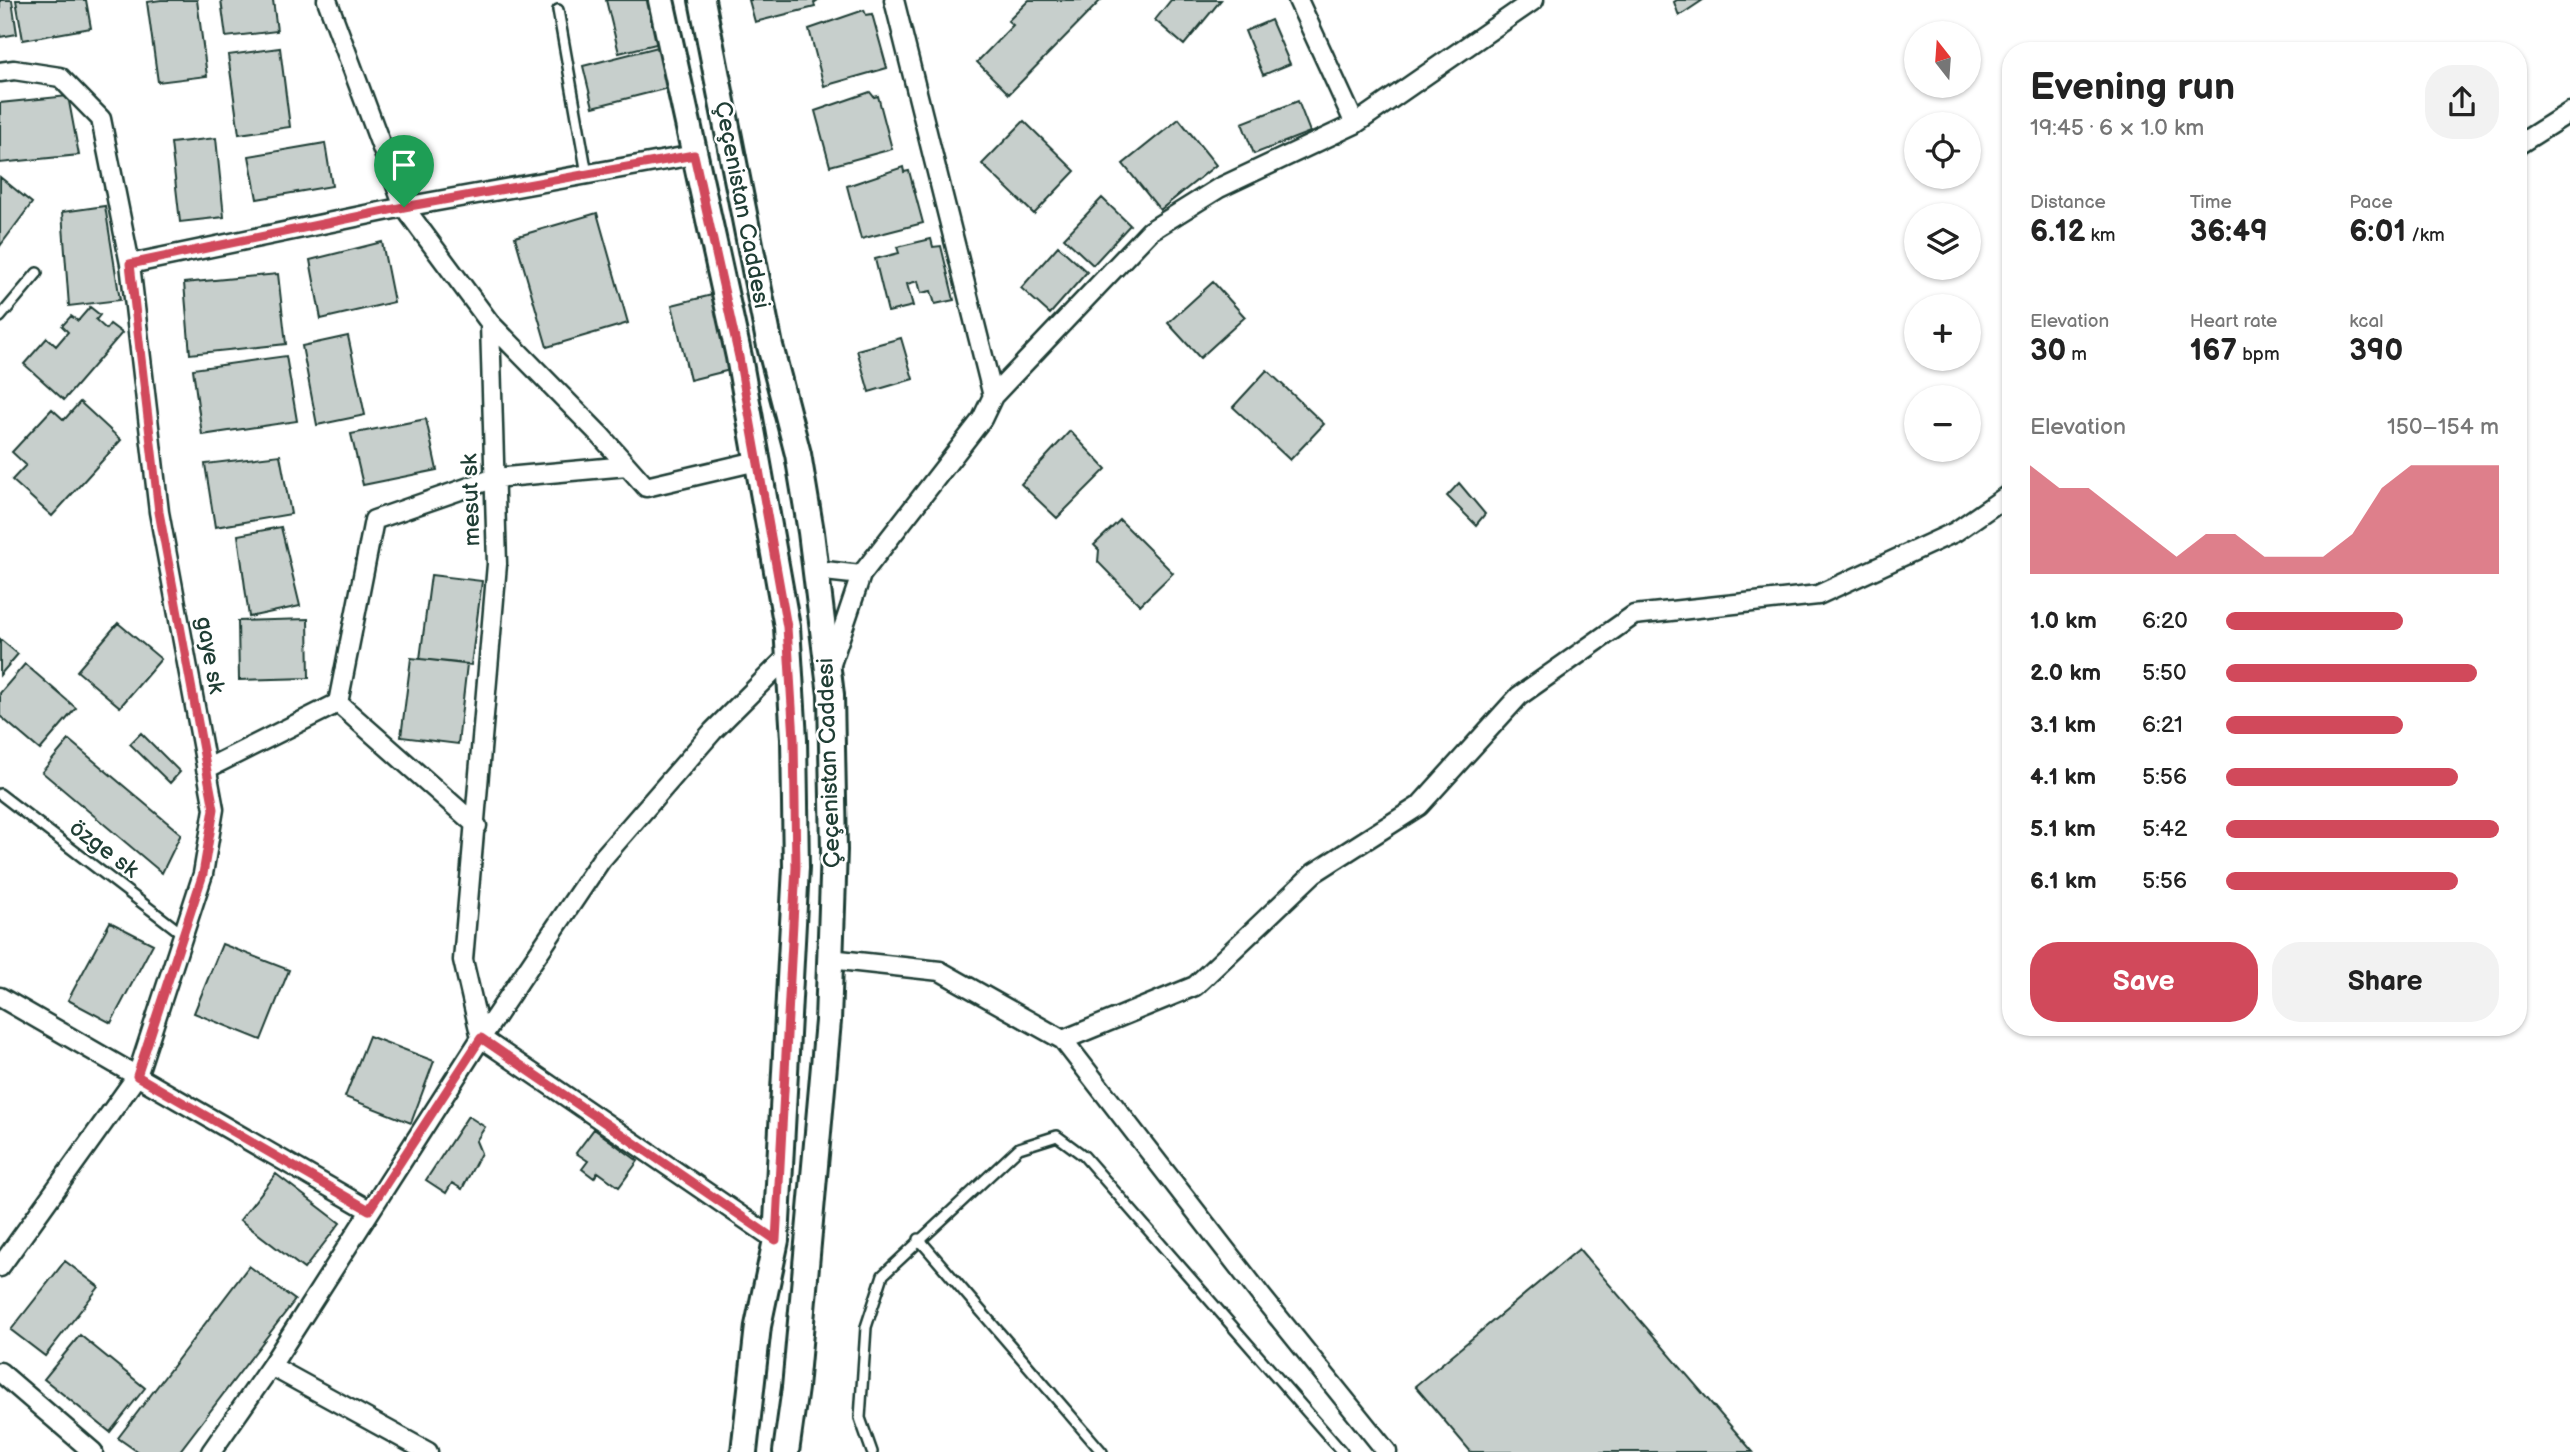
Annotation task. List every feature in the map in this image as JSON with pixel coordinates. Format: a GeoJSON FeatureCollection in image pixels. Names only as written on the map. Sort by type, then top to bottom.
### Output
{"type":"FeatureCollection","features":[{"type":"Feature","properties":{"kind":"main road","name":"Çeçenistan Caddesi"},"geometry":{"type":"LineString","coordinates":[[661,0],[739,357],[787,627],[789,654],[796,867],[776,1240],[758,1326],[744,1452]]}},
{"type":"Feature","properties":{"kind":"main road","name":"Çeçenistan Caddesi"},"geometry":{"type":"LineString","coordinates":[[702,0],[770,346],[798,454],[828,672],[834,850],[830,959],[812,1219],[796,1388],[786,1452]]}},
{"type":"Feature","properties":{"kind":"street"},"geometry":{"type":"LineString","coordinates":[[327,0],[404,207],[490,323],[646,487],[757,461]]}},
{"type":"Feature","properties":{"kind":"street"},"geometry":{"type":"LineString","coordinates":[[894,0],[993,396]]}},
{"type":"Feature","properties":{"kind":"street"},"geometry":{"type":"LineString","coordinates":[[1297,0],[1355,124]]}},
{"type":"Feature","properties":{"kind":"street"},"geometry":{"type":"LineString","coordinates":[[828,672],[861,575],[982,419],[993,396],[1150,231],[1219,188],[1355,124],[1534,0]]}},
{"type":"Feature","properties":{"kind":"street","name":"gaye sk"},"geometry":{"type":"LineString","coordinates":[[0,72],[14,71],[60,77],[101,119],[130,264],[159,512],[214,809],[203,874],[137,1076],[0,1267]]}},
{"type":"Feature","properties":{"kind":"street"},"geometry":{"type":"LineString","coordinates":[[2527,139],[2570,113]]}},
{"type":"Feature","properties":{"kind":"street"},"geometry":{"type":"LineString","coordinates":[[130,264],[404,207],[694,155]]}},
{"type":"Feature","properties":{"kind":"street","name":"mesut sk"},"geometry":{"type":"LineString","coordinates":[[481,1038],[463,960],[477,826],[497,564],[490,323]]}},
{"type":"Feature","properties":{"kind":"street"},"geometry":{"type":"LineString","coordinates":[[338,704],[374,520],[495,478],[627,466]]}},
{"type":"Feature","properties":{"kind":"street"},"geometry":{"type":"LineString","coordinates":[[1063,1040],[1195,986],[1314,873],[1419,806],[1518,696],[1634,615],[1818,595],[1955,532],[2002,499]]}},
{"type":"Feature","properties":{"kind":"street"},"geometry":{"type":"LineString","coordinates":[[816,570],[861,575]]}},
{"type":"Feature","properties":{"kind":"street"},"geometry":{"type":"LineString","coordinates":[[211,1452],[271,1366],[481,1038],[601,860],[713,731],[789,654]]}},
{"type":"Feature","properties":{"kind":"street"},"geometry":{"type":"LineString","coordinates":[[206,769],[338,704]]}},
{"type":"Feature","properties":{"kind":"street"},"geometry":{"type":"LineString","coordinates":[[338,704],[477,826]]}},
{"type":"Feature","properties":{"kind":"street"},"geometry":{"type":"LineString","coordinates":[[830,959],[940,971],[1063,1040],[1262,1297],[1387,1452]]}},
{"type":"Feature","properties":{"kind":"street"},"geometry":{"type":"LineString","coordinates":[[0,997],[369,1210]]}},
{"type":"Feature","properties":{"kind":"street"},"geometry":{"type":"LineString","coordinates":[[481,1038],[776,1240]]}},
{"type":"Feature","properties":{"kind":"street"},"geometry":{"type":"LineString","coordinates":[[271,1366],[428,1452]]}},
{"type":"Feature","properties":{"kind":"street"},"geometry":{"type":"LineString","coordinates":[[0,1373],[93,1452]]}},
{"type":"Feature","properties":{"kind":"lane"},"geometry":{"type":"LineString","coordinates":[[558,10],[587,174]]}},
{"type":"Feature","properties":{"kind":"lane"},"geometry":{"type":"LineString","coordinates":[[0,317],[37,273]]}},
{"type":"Feature","properties":{"kind":"lane","name":"özge sk"},"geometry":{"type":"LineString","coordinates":[[0,794],[184,935]]}},
{"type":"Feature","properties":{"kind":"lane"},"geometry":{"type":"LineString","coordinates":[[872,1452],[860,1418],[866,1327],[883,1275],[1019,1148],[1057,1136],[1084,1156],[1342,1452]]}},
{"type":"Feature","properties":{"kind":"lane"},"geometry":{"type":"LineString","coordinates":[[919,1239],[1102,1452]]}},
{"type":"Feature","properties":{"kind":"building"},"geometry":{"type":"Polygon","coordinates":[[[0,0],[12,0],[17,34],[0,37],[0,0]]]}},
{"type":"Feature","properties":{"kind":"building"},"geometry":{"type":"Polygon","coordinates":[[[16,0],[86,0],[91,28],[23,40],[16,0]]]}},
{"type":"Feature","properties":{"kind":"building"},"geometry":{"type":"Polygon","coordinates":[[[197,0],[207,76],[158,82],[147,2],[197,0]]]}},
{"type":"Feature","properties":{"kind":"building"},"geometry":{"type":"Polygon","coordinates":[[[221,0],[273,0],[277,31],[226,37],[221,0]]]}},
{"type":"Feature","properties":{"kind":"building"},"geometry":{"type":"Polygon","coordinates":[[[606,0],[649,0],[660,43],[619,53],[606,0]]]}},
{"type":"Feature","properties":{"kind":"building"},"geometry":{"type":"Polygon","coordinates":[[[749,0],[818,0],[814,3],[815,7],[755,22],[749,0]]]}},
{"type":"Feature","properties":{"kind":"building"},"geometry":{"type":"Polygon","coordinates":[[[1029,0],[1101,0],[1009,94],[977,62],[1013,25],[1008,21],[1029,0]]]}},
{"type":"Feature","properties":{"kind":"building"},"geometry":{"type":"Polygon","coordinates":[[[1171,0],[1221,0],[1184,45],[1155,20],[1171,0]]]}},
{"type":"Feature","properties":{"kind":"building"},"geometry":{"type":"Polygon","coordinates":[[[1703,0],[1679,16],[1674,2],[1703,0]]]}},
{"type":"Feature","properties":{"kind":"building"},"geometry":{"type":"Polygon","coordinates":[[[864,10],[866,15],[872,14],[887,68],[824,86],[809,29],[864,10]]]}},
{"type":"Feature","properties":{"kind":"building"},"geometry":{"type":"Polygon","coordinates":[[[1271,20],[1290,64],[1263,75],[1245,31],[1271,20]]]}},
{"type":"Feature","properties":{"kind":"building"},"geometry":{"type":"Polygon","coordinates":[[[658,47],[668,88],[593,107],[583,66],[658,47]]]}},
{"type":"Feature","properties":{"kind":"building"},"geometry":{"type":"Polygon","coordinates":[[[280,48],[290,127],[239,134],[228,55],[280,48]]]}},
{"type":"Feature","properties":{"kind":"building"},"geometry":{"type":"Polygon","coordinates":[[[870,92],[874,97],[878,96],[892,149],[830,166],[815,111],[870,92]]]}},
{"type":"Feature","properties":{"kind":"building"},"geometry":{"type":"Polygon","coordinates":[[[68,96],[79,155],[0,163],[0,103],[68,96]]]}},
{"type":"Feature","properties":{"kind":"building"},"geometry":{"type":"Polygon","coordinates":[[[1298,101],[1310,132],[1254,154],[1242,123],[1298,101]]]}},
{"type":"Feature","properties":{"kind":"building"},"geometry":{"type":"Polygon","coordinates":[[[1179,119],[1216,165],[1160,210],[1123,164],[1179,119]]]}},
{"type":"Feature","properties":{"kind":"building"},"geometry":{"type":"Polygon","coordinates":[[[1024,121],[1075,171],[1034,214],[982,164],[1024,121]]]}},
{"type":"Feature","properties":{"kind":"building"},"geometry":{"type":"Polygon","coordinates":[[[216,138],[224,217],[180,222],[171,143],[216,138]]]}},
{"type":"Feature","properties":{"kind":"building"},"geometry":{"type":"Polygon","coordinates":[[[325,143],[332,186],[257,199],[249,156],[325,143]]]}},
{"type":"Feature","properties":{"kind":"building"},"geometry":{"type":"Polygon","coordinates":[[[903,167],[904,172],[909,171],[923,223],[861,239],[847,186],[903,167]]]}},
{"type":"Feature","properties":{"kind":"building"},"geometry":{"type":"Polygon","coordinates":[[[0,177],[32,203],[0,246],[0,177]]]}},
{"type":"Feature","properties":{"kind":"building"},"geometry":{"type":"Polygon","coordinates":[[[1102,198],[1130,225],[1093,265],[1064,238],[1102,198]]]}},
{"type":"Feature","properties":{"kind":"building"},"geometry":{"type":"Polygon","coordinates":[[[105,206],[120,300],[69,306],[62,212],[105,206]]]}},
{"type":"Feature","properties":{"kind":"building"},"geometry":{"type":"Polygon","coordinates":[[[597,213],[628,323],[547,347],[515,237],[597,213]]]}},
{"type":"Feature","properties":{"kind":"building"},"geometry":{"type":"Polygon","coordinates":[[[931,239],[933,247],[941,246],[954,300],[935,304],[931,291],[921,293],[918,281],[907,284],[913,306],[888,312],[875,259],[899,253],[897,247],[931,239]]]}},
{"type":"Feature","properties":{"kind":"building"},"geometry":{"type":"Polygon","coordinates":[[[382,242],[394,302],[321,319],[310,260],[382,242]]]}},
{"type":"Feature","properties":{"kind":"building"},"geometry":{"type":"Polygon","coordinates":[[[1058,246],[1087,272],[1050,314],[1021,288],[1058,246]]]}},
{"type":"Feature","properties":{"kind":"building"},"geometry":{"type":"Polygon","coordinates":[[[278,274],[286,344],[190,354],[184,283],[278,274]]]}},
{"type":"Feature","properties":{"kind":"building"},"geometry":{"type":"Polygon","coordinates":[[[1213,282],[1245,317],[1200,358],[1168,323],[1213,282]]]}},
{"type":"Feature","properties":{"kind":"building"},"geometry":{"type":"Polygon","coordinates":[[[712,295],[730,370],[690,380],[672,305],[712,295]]]}},
{"type":"Feature","properties":{"kind":"building"},"geometry":{"type":"Polygon","coordinates":[[[90,307],[100,315],[96,320],[106,329],[110,324],[122,333],[64,400],[24,364],[47,338],[56,346],[68,332],[62,326],[71,316],[78,321],[90,307]]]}},
{"type":"Feature","properties":{"kind":"building"},"geometry":{"type":"Polygon","coordinates":[[[348,336],[365,415],[317,425],[302,346],[348,336]]]}},
{"type":"Feature","properties":{"kind":"building"},"geometry":{"type":"Polygon","coordinates":[[[901,338],[913,379],[869,392],[857,350],[901,338]]]}},
{"type":"Feature","properties":{"kind":"building"},"geometry":{"type":"Polygon","coordinates":[[[286,356],[297,421],[202,435],[193,369],[286,356]]]}},
{"type":"Feature","properties":{"kind":"building"},"geometry":{"type":"Polygon","coordinates":[[[1267,370],[1324,424],[1290,460],[1233,407],[1267,370]]]}},
{"type":"Feature","properties":{"kind":"building"},"geometry":{"type":"Polygon","coordinates":[[[80,402],[121,440],[52,516],[12,480],[26,465],[12,452],[52,409],[64,420],[80,402]]]}},
{"type":"Feature","properties":{"kind":"building"},"geometry":{"type":"Polygon","coordinates":[[[426,419],[437,470],[363,485],[351,434],[426,419]]]}},
{"type":"Feature","properties":{"kind":"building"},"geometry":{"type":"Polygon","coordinates":[[[1070,431],[1106,469],[1057,518],[1021,484],[1070,431]]]}},
{"type":"Feature","properties":{"kind":"building"},"geometry":{"type":"Polygon","coordinates":[[[280,455],[291,514],[215,527],[205,464],[280,455]]]}},
{"type":"Feature","properties":{"kind":"building"},"geometry":{"type":"Polygon","coordinates":[[[1459,483],[1485,514],[1476,525],[1447,496],[1459,483]]]}},
{"type":"Feature","properties":{"kind":"building"},"geometry":{"type":"Polygon","coordinates":[[[1120,520],[1173,573],[1140,605],[1098,562],[1099,550],[1094,545],[1120,520]]]}},
{"type":"Feature","properties":{"kind":"building"},"geometry":{"type":"Polygon","coordinates":[[[281,527],[300,606],[249,617],[238,535],[281,527]]]}},
{"type":"Feature","properties":{"kind":"building"},"geometry":{"type":"Polygon","coordinates":[[[431,575],[482,581],[471,665],[420,659],[431,575]]]}},
{"type":"Feature","properties":{"kind":"building"},"geometry":{"type":"Polygon","coordinates":[[[308,619],[309,678],[239,680],[238,621],[308,619]]]}},
{"type":"Feature","properties":{"kind":"building"},"geometry":{"type":"Polygon","coordinates":[[[118,623],[161,659],[120,707],[77,671],[118,623]]]}},
{"type":"Feature","properties":{"kind":"building"},"geometry":{"type":"Polygon","coordinates":[[[0,639],[18,654],[0,675],[0,639]]]}},
{"type":"Feature","properties":{"kind":"building"},"geometry":{"type":"Polygon","coordinates":[[[411,658],[467,664],[458,744],[401,737],[411,658]]]}},
{"type":"Feature","properties":{"kind":"building"},"geometry":{"type":"Polygon","coordinates":[[[25,664],[76,708],[40,750],[0,716],[0,693],[25,664]]]}},
{"type":"Feature","properties":{"kind":"building"},"geometry":{"type":"Polygon","coordinates":[[[141,733],[180,772],[170,783],[130,744],[141,733]]]}},
{"type":"Feature","properties":{"kind":"building"},"geometry":{"type":"Polygon","coordinates":[[[69,740],[181,834],[162,873],[42,772],[69,740]]]}},
{"type":"Feature","properties":{"kind":"building"},"geometry":{"type":"Polygon","coordinates":[[[110,922],[153,944],[111,1023],[68,1000],[110,922]]]}},
{"type":"Feature","properties":{"kind":"building"},"geometry":{"type":"Polygon","coordinates":[[[222,944],[289,970],[261,1040],[194,1013],[222,944]]]}},
{"type":"Feature","properties":{"kind":"building"},"geometry":{"type":"Polygon","coordinates":[[[369,1036],[434,1061],[411,1123],[345,1097],[369,1036]]]}},
{"type":"Feature","properties":{"kind":"building"},"geometry":{"type":"Polygon","coordinates":[[[468,1116],[485,1127],[476,1141],[481,1153],[462,1189],[452,1183],[446,1193],[426,1180],[468,1116]]]}},
{"type":"Feature","properties":{"kind":"building"},"geometry":{"type":"Polygon","coordinates":[[[594,1129],[638,1161],[619,1187],[598,1172],[594,1178],[582,1169],[588,1161],[576,1153],[594,1129]]]}},
{"type":"Feature","properties":{"kind":"building"},"geometry":{"type":"Polygon","coordinates":[[[276,1174],[340,1223],[304,1269],[240,1220],[276,1174]]]}},
{"type":"Feature","properties":{"kind":"building"},"geometry":{"type":"Polygon","coordinates":[[[1579,1249],[1753,1452],[1471,1452],[1415,1386],[1579,1249]]]}},
{"type":"Feature","properties":{"kind":"building"},"geometry":{"type":"Polygon","coordinates":[[[65,1261],[99,1287],[45,1356],[11,1330],[65,1261]]]}},
{"type":"Feature","properties":{"kind":"building"},"geometry":{"type":"Polygon","coordinates":[[[249,1266],[295,1300],[179,1452],[138,1452],[118,1438],[249,1266]]]}},
{"type":"Feature","properties":{"kind":"building"},"geometry":{"type":"Polygon","coordinates":[[[80,1335],[145,1388],[110,1432],[44,1379],[80,1335]]]}},
{"type":"Feature","properties":{"kind":"route"},"geometry":{"type":"LineString","coordinates":[[694,155],[739,357],[787,627],[794,739],[796,867],[791,996],[777,1171],[776,1240],[481,1038],[369,1210],[137,1076],[203,874],[214,809],[159,512],[130,264],[404,207],[694,155]]}}]}
